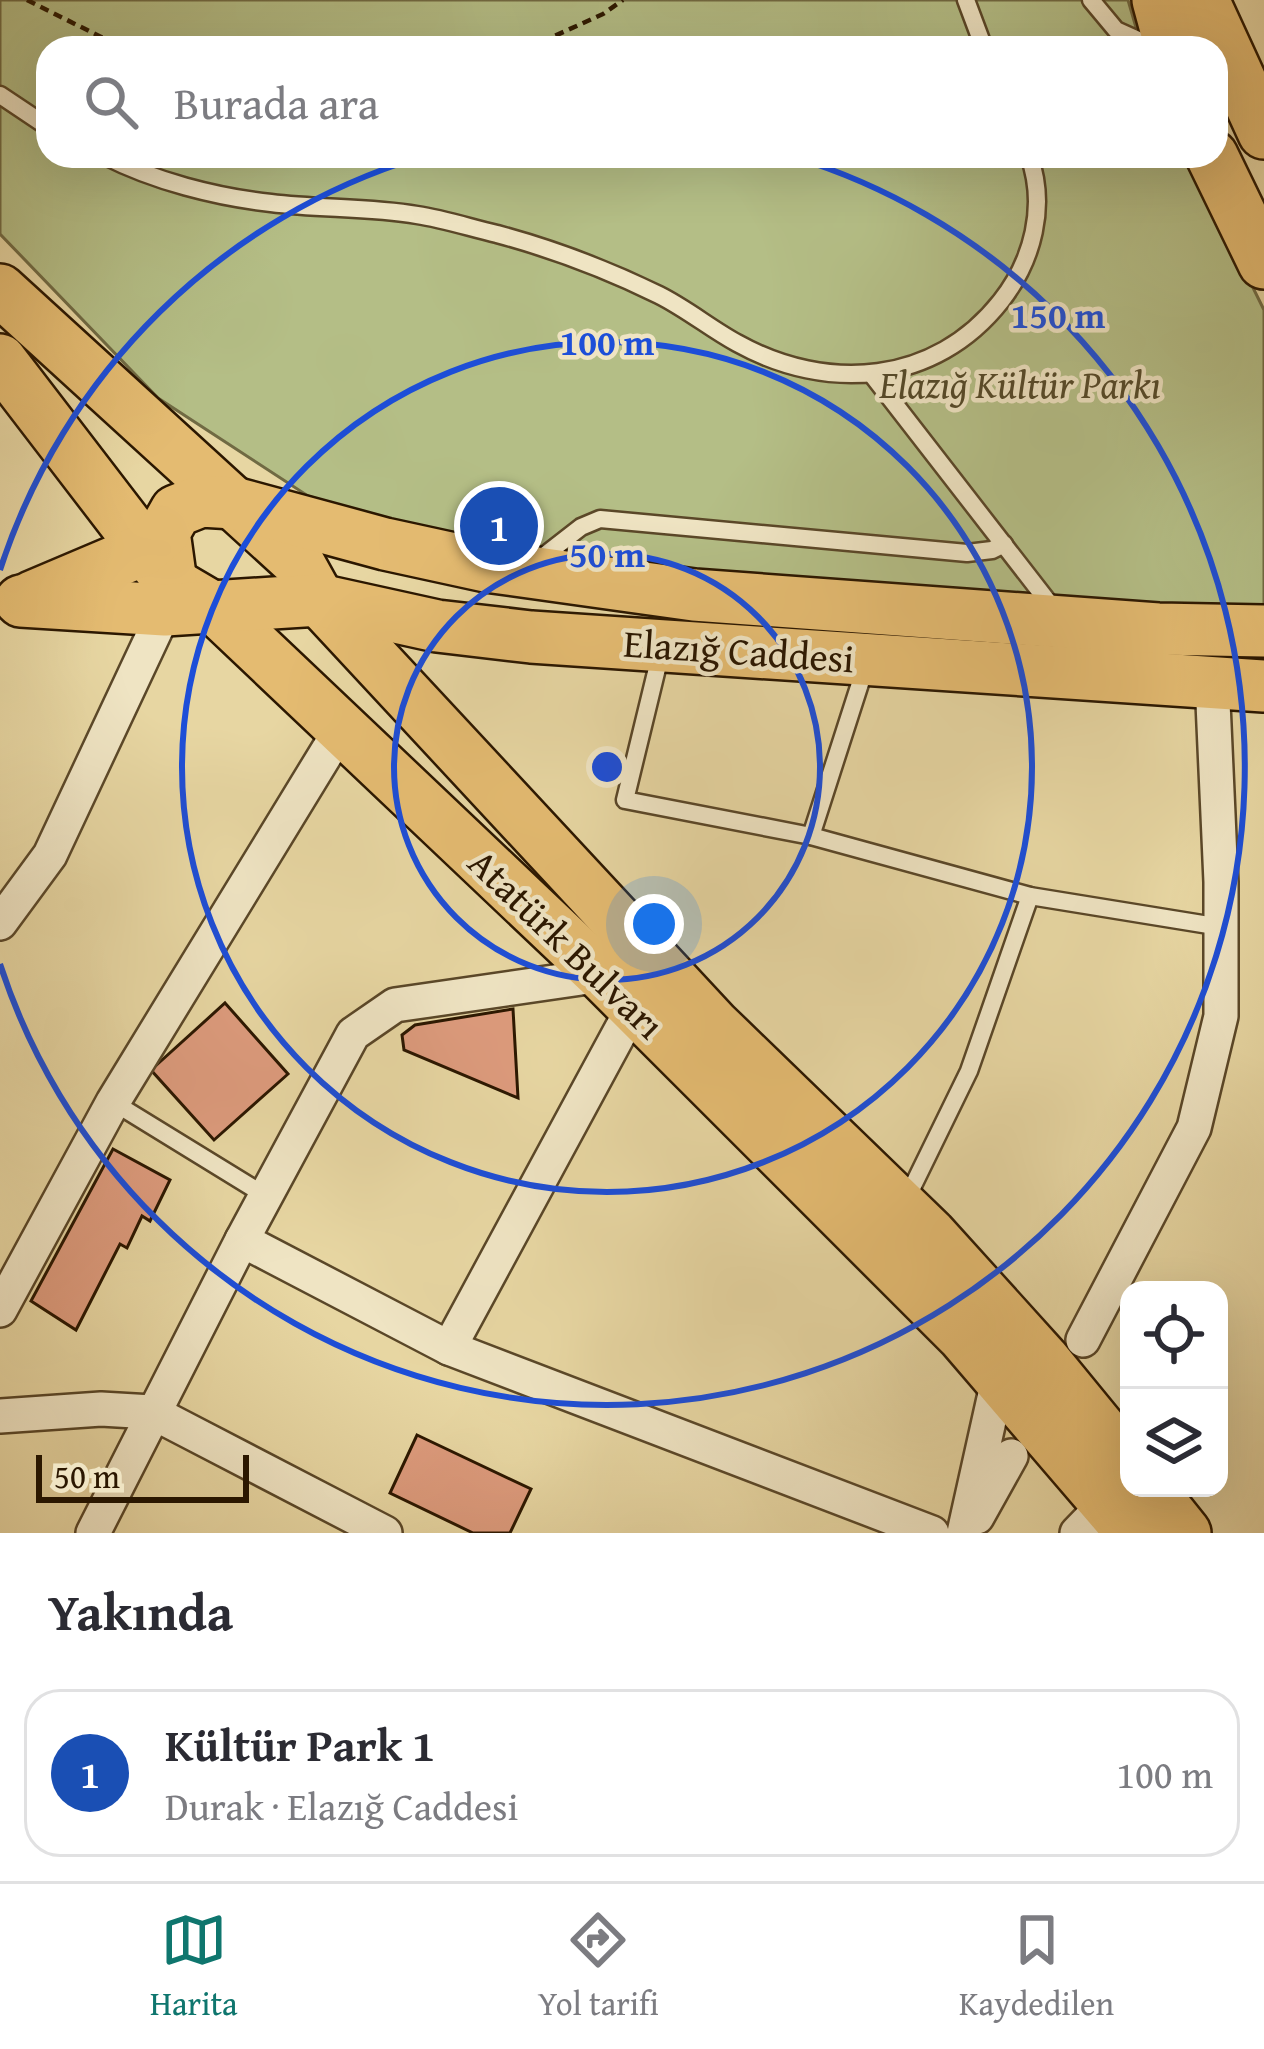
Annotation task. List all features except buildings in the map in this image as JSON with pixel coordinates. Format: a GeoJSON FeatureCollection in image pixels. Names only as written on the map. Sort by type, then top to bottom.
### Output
{"type":"FeatureCollection","features":[{"type":"Feature","properties":{"kind":"main road"},"geometry":{"type":"LineString","coordinates":[[1158,0],[1168,36]]}},
{"type":"Feature","properties":{"kind":"main road"},"geometry":{"type":"LineString","coordinates":[[1203,0],[1220,36]]}},
{"type":"Feature","properties":{"kind":"main road"},"geometry":{"type":"LineString","coordinates":[[1228,55],[1264,133]]}},
{"type":"Feature","properties":{"kind":"main road"},"geometry":{"type":"LineString","coordinates":[[1218,168],[1264,263]]}},
{"type":"Feature","properties":{"kind":"main road","name":"Atatürk Bulvarı"},"geometry":{"type":"LineString","coordinates":[[0,290],[298,562],[319,600],[714,1025],[903,1207],[1043,1358],[1119,1504]]}},
{"type":"Feature","properties":{"kind":"main road","name":"Atatürk Bulvarı"},"geometry":{"type":"LineString","coordinates":[[0,360],[161,569],[217,610],[618,991],[1000,1376],[1119,1504],[1184,1533]]}},
{"type":"Feature","properties":{"kind":"main road"},"geometry":{"type":"LineString","coordinates":[[161,569],[176,511],[201,500],[234,503],[385,544],[522,571],[694,596],[1065,623],[1264,631]]}},
{"type":"Feature","properties":{"kind":"main road","name":"Elazığ Caddesi"},"geometry":{"type":"LineString","coordinates":[[217,610],[319,600],[437,626],[1264,686]]}},
{"type":"Feature","properties":{"kind":"street"},"geometry":{"type":"LineString","coordinates":[[0,923],[50,855],[161,569]]}},
{"type":"Feature","properties":{"kind":"street"},"geometry":{"type":"LineString","coordinates":[[1082,1340],[1194,1128],[1221,1016],[1212,680]]}},
{"type":"Feature","properties":{"kind":"street"},"geometry":{"type":"LineString","coordinates":[[0,1310],[113,1102],[341,729]]}},
{"type":"Feature","properties":{"kind":"street"},"geometry":{"type":"LineString","coordinates":[[93,1533],[353,1034],[394,1005],[618,991],[449,1348]]}},
{"type":"Feature","properties":{"kind":"street"},"geometry":{"type":"LineString","coordinates":[[242,1240],[449,1348],[932,1533]]}},
{"type":"Feature","properties":{"kind":"street"},"geometry":{"type":"LineString","coordinates":[[966,1533],[1000,1376]]}},
{"type":"Feature","properties":{"kind":"street"},"geometry":{"type":"LineString","coordinates":[[0,1416],[101,1409],[152,1412],[386,1533]]}},
{"type":"Feature","properties":{"kind":"street"},"geometry":{"type":"LineString","coordinates":[[966,1533],[1011,1456]]}},
{"type":"Feature","properties":{"kind":"lane"},"geometry":{"type":"LineString","coordinates":[[966,0],[980,36]]}},
{"type":"Feature","properties":{"kind":"lane"},"geometry":{"type":"LineString","coordinates":[[1091,0],[1116,30],[1129,36]]}},
{"type":"Feature","properties":{"kind":"lane"},"geometry":{"type":"LineString","coordinates":[[0,95],[36,120]]}},
{"type":"Feature","properties":{"kind":"lane"},"geometry":{"type":"LineString","coordinates":[[129,168],[267,203],[417,215],[503,236],[608,271],[665,298],[740,345],[792,366],[873,376],[961,342],[1018,278],[1038,222],[1031,168]]}},
{"type":"Feature","properties":{"kind":"lane"},"geometry":{"type":"LineString","coordinates":[[873,376],[1065,623]]}},
{"type":"Feature","properties":{"kind":"lane"},"geometry":{"type":"LineString","coordinates":[[522,571],[581,526],[600,519],[968,553],[1004,544]]}},
{"type":"Feature","properties":{"kind":"lane"},"geometry":{"type":"LineString","coordinates":[[663,646],[626,800],[811,836],[1030,896],[1221,927]]}},
{"type":"Feature","properties":{"kind":"lane"},"geometry":{"type":"LineString","coordinates":[[811,836],[868,658]]}},
{"type":"Feature","properties":{"kind":"lane"},"geometry":{"type":"LineString","coordinates":[[903,1207],[968,1071],[1030,896]]}},
{"type":"Feature","properties":{"kind":"lane"},"geometry":{"type":"LineString","coordinates":[[113,1102],[266,1196]]}},
{"type":"Feature","properties":{"kind":"path"},"geometry":{"type":"LineString","coordinates":[[27,0],[99,36]]}},
{"type":"Feature","properties":{"kind":"path"},"geometry":{"type":"LineString","coordinates":[[554,36],[623,0]]}},
{"type":"Feature","properties":{"kind":"green space","name":"Elazığ Kültür Parkı"},"geometry":{"type":"Polygon","coordinates":[[[0,0],[1128,0],[1138,36],[36,36],[36,168],[1194,168],[1264,310],[1264,613],[1005,611],[462,549],[308,496],[158,398],[0,234],[0,0]]]}},
{"type":"Feature","properties":{"kind":"place","name":"Kültür Park 1"},"geometry":{"type":"Point","coordinates":[499,526]}}]}
